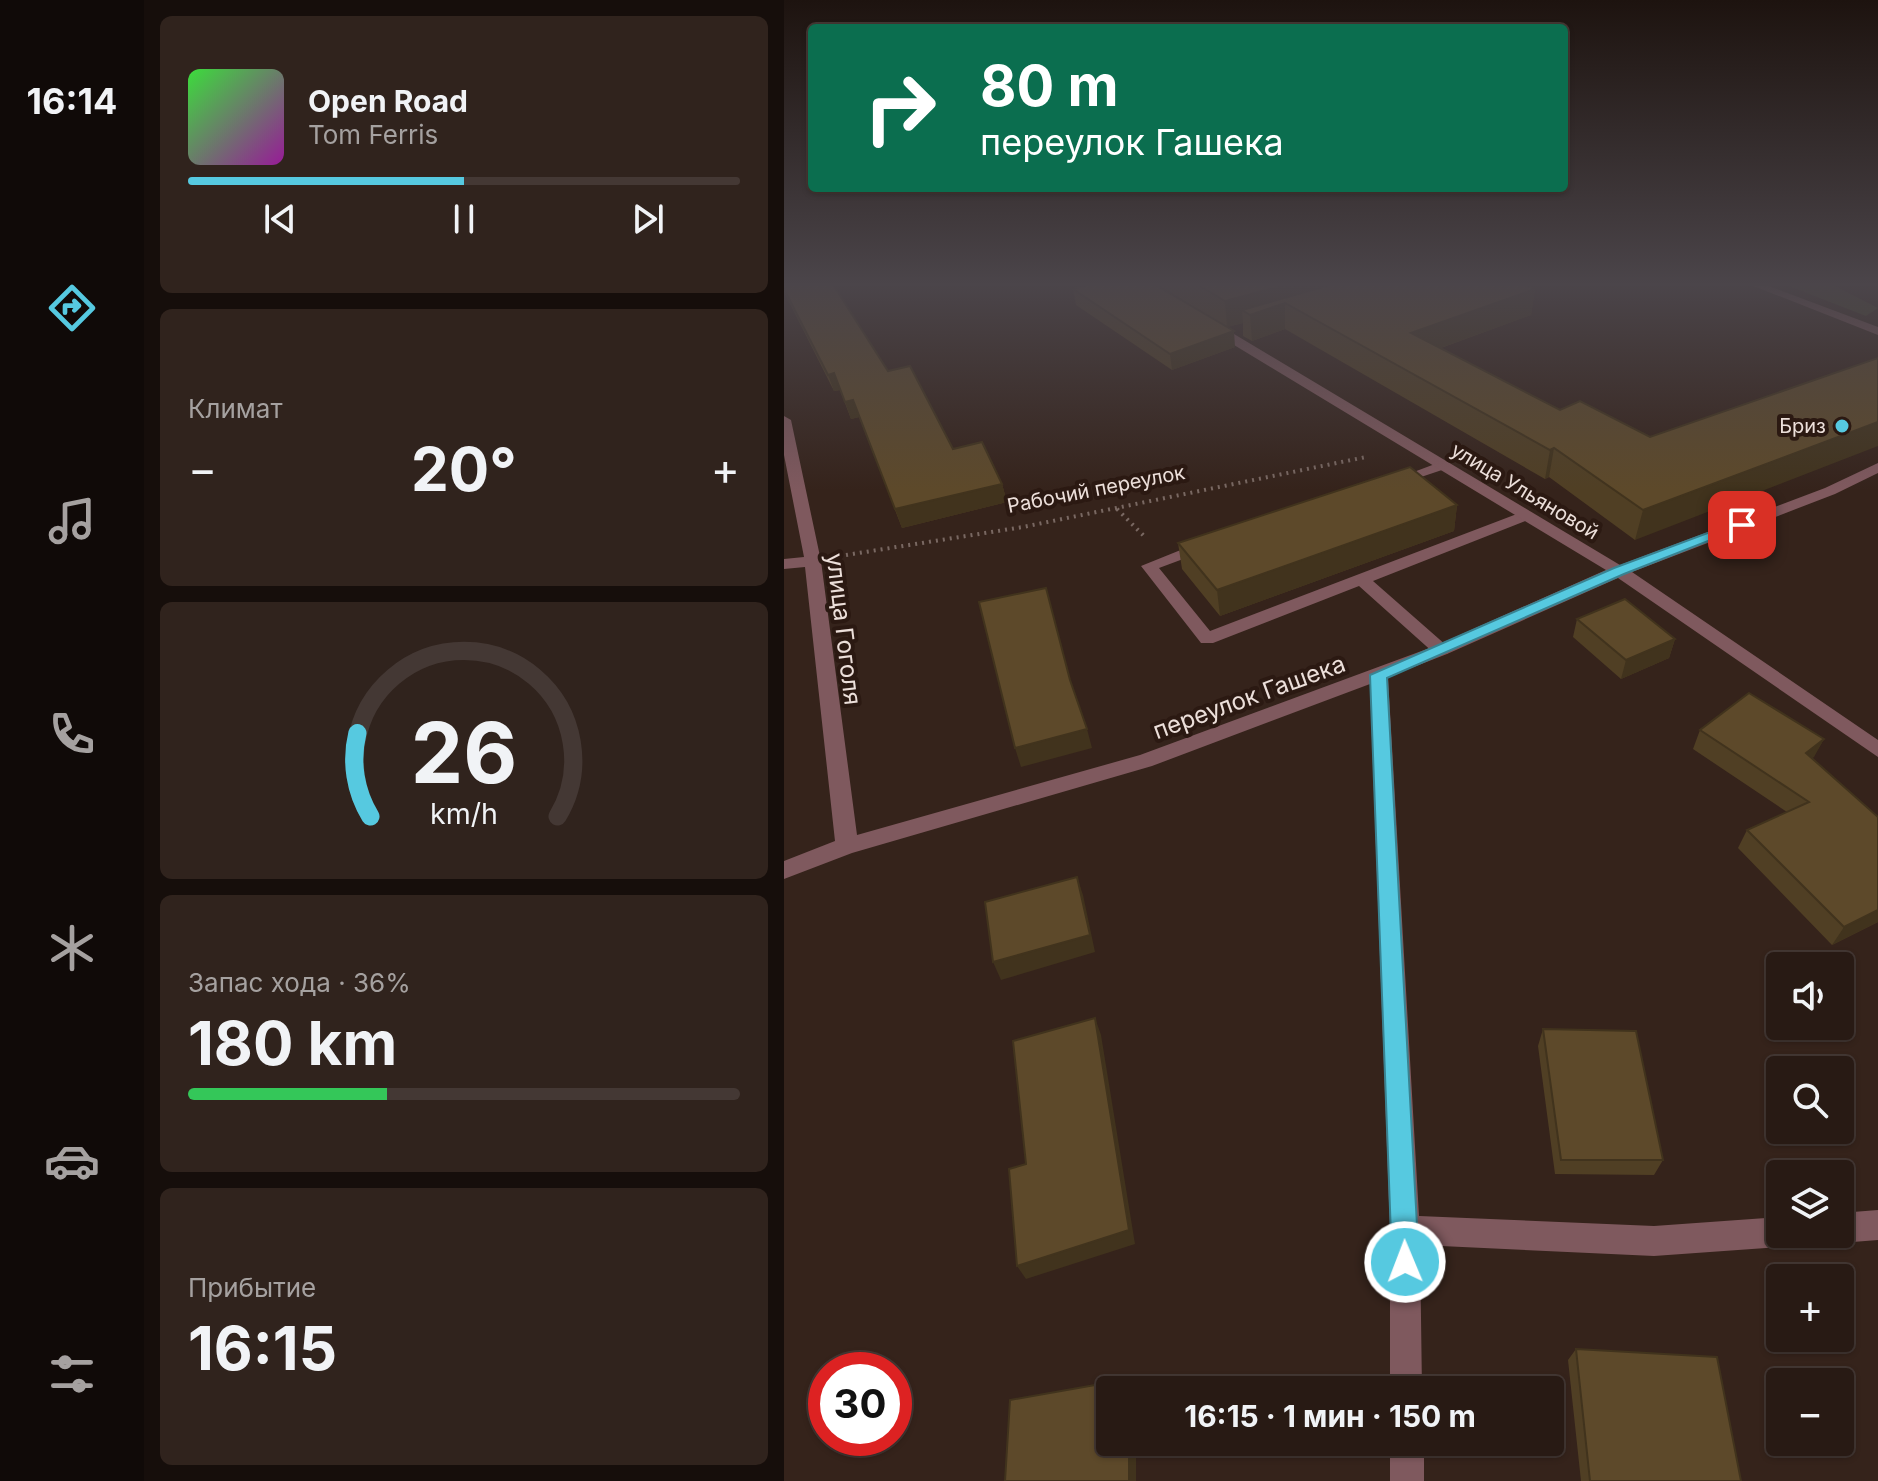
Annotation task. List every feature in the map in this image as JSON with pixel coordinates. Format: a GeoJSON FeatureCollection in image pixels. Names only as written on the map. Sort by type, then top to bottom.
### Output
{"type":"FeatureCollection","features":[{"type":"Feature","properties":{"kind":"street","name":"улица Ульяновой"},"geometry":{"type":"LineString","coordinates":[[1265,352],[1414,448],[1619,571],[1878,750]]}},
{"type":"Feature","properties":{"kind":"street","name":"улица Гоголя"},"geometry":{"type":"LineString","coordinates":[[784,420],[813,561],[847,846]]}},
{"type":"Feature","properties":{"kind":"street"},"geometry":{"type":"LineString","coordinates":[[1370,490],[1443,465]]}},
{"type":"Feature","properties":{"kind":"street","name":"переулок Гашека"},"geometry":{"type":"LineString","coordinates":[[784,870],[847,846],[1145,761],[1379,675],[1619,571],[1830,491],[1878,467]]}},
{"type":"Feature","properties":{"kind":"street"},"geometry":{"type":"LineString","coordinates":[[1224,539],[1149,566],[1207,639],[1527,515]]}},
{"type":"Feature","properties":{"kind":"street"},"geometry":{"type":"LineString","coordinates":[[784,564],[813,561]]}},
{"type":"Feature","properties":{"kind":"street"},"geometry":{"type":"LineString","coordinates":[[1361,579],[1441,650]]}},
{"type":"Feature","properties":{"kind":"street"},"geometry":{"type":"LineString","coordinates":[[1379,675],[1405,1230],[1406,1376]]}},
{"type":"Feature","properties":{"kind":"street"},"geometry":{"type":"LineString","coordinates":[[1854,1227],[1878,1225]]}},
{"type":"Feature","properties":{"kind":"street"},"geometry":{"type":"LineString","coordinates":[[1405,1230],[1654,1241],[1766,1233]]}},
{"type":"Feature","properties":{"kind":"street"},"geometry":{"type":"LineString","coordinates":[[1407,1456],[1407,1481]]}},
{"type":"Feature","properties":{"kind":"path","name":"Рабочий переулок"},"geometry":{"type":"LineString","coordinates":[[813,561],[1117,508],[1414,448]]}},
{"type":"Feature","properties":{"kind":"path"},"geometry":{"type":"LineString","coordinates":[[1117,508],[1166,559]]}},
{"type":"Feature","properties":{"kind":"building"},"geometry":{"type":"Polygon","coordinates":[[[816,352],[876,352],[888,371],[910,366],[953,449],[982,442],[1002,484],[895,509],[853,400],[845,402],[834,373],[828,375],[816,352]]]}},
{"type":"Feature","properties":{"kind":"building"},"geometry":{"type":"Polygon","coordinates":[[[1374,352],[1448,352],[1560,410],[1580,401],[1650,437],[1878,358],[1878,422],[1643,510],[1554,448],[1550,450],[1374,352]]]}},
{"type":"Feature","properties":{"kind":"building"},"geometry":{"type":"Polygon","coordinates":[[[1410,467],[1457,505],[1217,590],[1178,543],[1410,467]]]}},
{"type":"Feature","properties":{"kind":"building"},"geometry":{"type":"Polygon","coordinates":[[[1046,588],[1070,680],[1087,729],[1015,748],[979,602],[1046,588]]]}},
{"type":"Feature","properties":{"kind":"building"},"geometry":{"type":"Polygon","coordinates":[[[1625,599],[1675,639],[1626,660],[1577,619],[1625,599]]]}},
{"type":"Feature","properties":{"kind":"building"},"geometry":{"type":"Polygon","coordinates":[[[1749,693],[1824,739],[1806,753],[1878,817],[1878,910],[1844,927],[1747,830],[1809,802],[1700,730],[1749,693]]]}},
{"type":"Feature","properties":{"kind":"building"},"geometry":{"type":"Polygon","coordinates":[[[1077,877],[1090,935],[993,962],[985,902],[1077,877]]]}},
{"type":"Feature","properties":{"kind":"building"},"geometry":{"type":"Polygon","coordinates":[[[1095,1018],[1129,1230],[1017,1266],[1009,1169],[1026,1164],[1013,1041],[1095,1018]]]}},
{"type":"Feature","properties":{"kind":"building"},"geometry":{"type":"Polygon","coordinates":[[[1543,1029],[1636,1031],[1663,1160],[1561,1160],[1543,1029]]]}},
{"type":"Feature","properties":{"kind":"building"},"geometry":{"type":"Polygon","coordinates":[[[1576,1349],[1717,1357],[1741,1481],[1590,1481],[1576,1349]]]}},
{"type":"Feature","properties":{"kind":"building"},"geometry":{"type":"Polygon","coordinates":[[[1096,1385],[1096,1456],[1129,1456],[1129,1481],[1005,1481],[1010,1400],[1096,1385]]]}},
{"type":"Feature","properties":{"kind":"place","name":"Бриз"},"geometry":{"type":"Point","coordinates":[1842,426]}},
{"type":"Feature","properties":{"kind":"route"},"geometry":{"type":"LineString","coordinates":[[1405,1262],[1379,675],[1619,571],[1742,525]]}}]}
